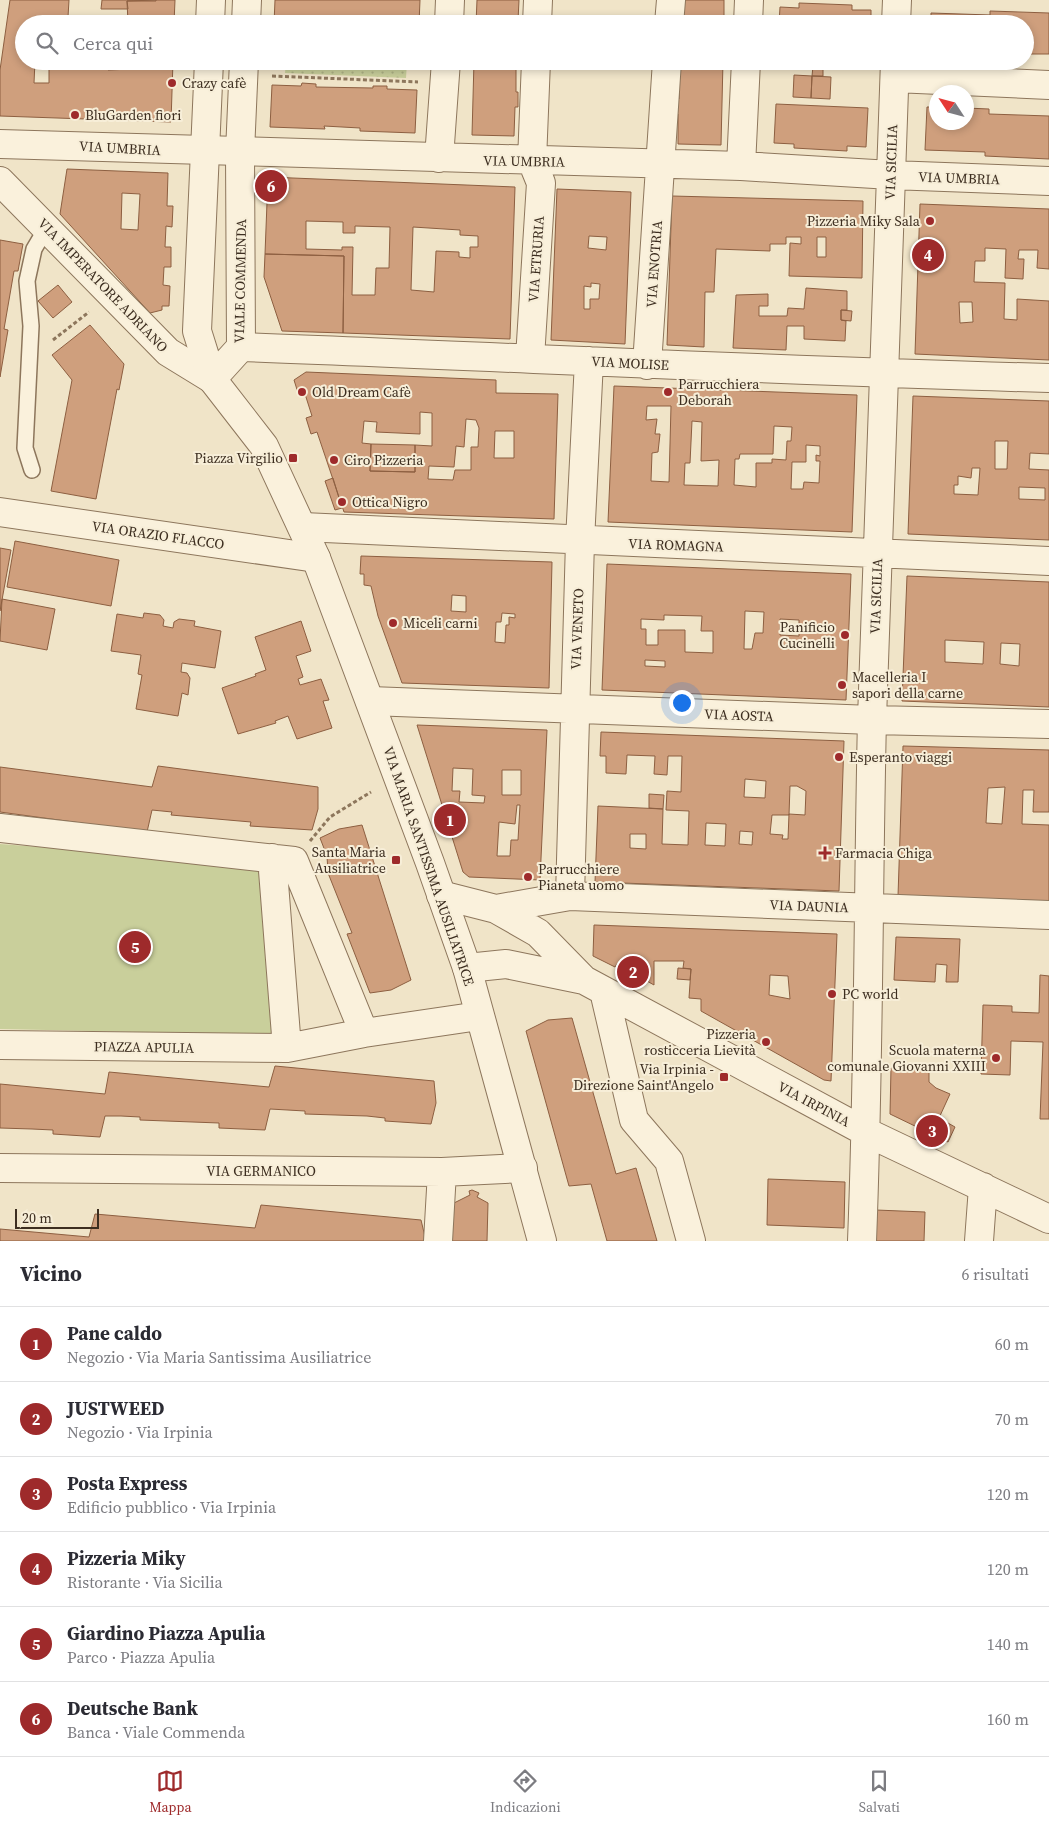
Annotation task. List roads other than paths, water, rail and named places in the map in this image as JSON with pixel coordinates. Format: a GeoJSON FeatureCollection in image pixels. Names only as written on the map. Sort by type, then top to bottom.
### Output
{"type":"FeatureCollection","features":[{"type":"Feature","properties":{"kind":"street"},"geometry":{"type":"LineString","coordinates":[[210,15],[211,0]]}},
{"type":"Feature","properties":{"kind":"street"},"geometry":{"type":"LineString","coordinates":[[246,0],[246,15]]}},
{"type":"Feature","properties":{"kind":"street"},"geometry":{"type":"LineString","coordinates":[[449,15],[450,0]]}},
{"type":"Feature","properties":{"kind":"street"},"geometry":{"type":"LineString","coordinates":[[538,0],[538,15]]}},
{"type":"Feature","properties":{"kind":"street"},"geometry":{"type":"LineString","coordinates":[[670,15],[671,0]]}},
{"type":"Feature","properties":{"kind":"street"},"geometry":{"type":"LineString","coordinates":[[748,15],[749,0]]}},
{"type":"Feature","properties":{"kind":"street"},"geometry":{"type":"LineString","coordinates":[[896,15],[897,0]]}},
{"type":"Feature","properties":{"kind":"street"},"geometry":{"type":"LineString","coordinates":[[208,70],[197,330],[212,379],[264,446],[303,527]]}},
{"type":"Feature","properties":{"kind":"street","name":"VIALE COMMENDA"},"geometry":{"type":"LineString","coordinates":[[212,379],[241,347],[240,152],[244,70]]}},
{"type":"Feature","properties":{"kind":"street"},"geometry":{"type":"LineString","coordinates":[[440,158],[445,70]]}},
{"type":"Feature","properties":{"kind":"street"},"geometry":{"type":"LineString","coordinates":[[532,161],[536,70]]}},
{"type":"Feature","properties":{"kind":"street","name":"VIA ENOTRIA"},"geometry":{"type":"LineString","coordinates":[[647,365],[666,70]]}},
{"type":"Feature","properties":{"kind":"street"},"geometry":{"type":"LineString","coordinates":[[741,166],[746,70]]}},
{"type":"Feature","properties":{"kind":"street"},"geometry":{"type":"LineString","coordinates":[[895,70],[1049,85]]}},
{"type":"Feature","properties":{"kind":"street","name":"VIA SICILIA"},"geometry":{"type":"LineString","coordinates":[[862,1241],[866,1132],[872,720],[895,70]]}},
{"type":"Feature","properties":{"kind":"street","name":"VIA UMBRIA"},"geometry":{"type":"LineString","coordinates":[[0,144],[204,152],[741,166],[890,175],[1049,181]]}},
{"type":"Feature","properties":{"kind":"street","name":"VIA ETRURIA"},"geometry":{"type":"LineString","coordinates":[[530,358],[541,183],[532,161]]}},
{"type":"Feature","properties":{"kind":"street","name":"VIA IMPERATORE ADRIANO"},"geometry":{"type":"LineString","coordinates":[[0,181],[168,352],[212,379]]}},
{"type":"Feature","properties":{"kind":"street","name":"VIA MOLISE"},"geometry":{"type":"LineString","coordinates":[[241,347],[530,358],[647,365],[1049,378]]}},
{"type":"Feature","properties":{"kind":"street","name":"VIA VENETO"},"geometry":{"type":"LineString","coordinates":[[570,896],[574,708],[589,361]]}},
{"type":"Feature","properties":{"kind":"street","name":"VIA ORAZIO FLACCO"},"geometry":{"type":"LineString","coordinates":[[0,512],[316,558]]}},
{"type":"Feature","properties":{"kind":"street","name":"VIA ROMAGNA"},"geometry":{"type":"LineString","coordinates":[[303,527],[1049,561]]}},
{"type":"Feature","properties":{"kind":"street","name":"VIA MARIA SANTISSIMA AUSILIATRICE"},"geometry":{"type":"LineString","coordinates":[[303,527],[370,701],[466,968],[542,1241]]}},
{"type":"Feature","properties":{"kind":"street","name":"VIA AOSTA"},"geometry":{"type":"LineString","coordinates":[[370,701],[872,720],[1049,724]]}},
{"type":"Feature","properties":{"kind":"street"},"geometry":{"type":"LineString","coordinates":[[0,828],[283,860]]}},
{"type":"Feature","properties":{"kind":"street"},"geometry":{"type":"LineString","coordinates":[[283,860],[364,1033]]}},
{"type":"Feature","properties":{"kind":"street"},"geometry":{"type":"LineString","coordinates":[[283,860],[287,1048]]}},
{"type":"Feature","properties":{"kind":"street"},"geometry":{"type":"LineString","coordinates":[[441,896],[496,909],[538,933],[594,986],[634,1120],[669,1161],[691,1241]]}},
{"type":"Feature","properties":{"kind":"street","name":"VIA DAUNIA"},"geometry":{"type":"LineString","coordinates":[[496,909],[570,896],[1049,915]]}},
{"type":"Feature","properties":{"kind":"street"},"geometry":{"type":"LineString","coordinates":[[466,968],[506,964],[594,986]]}},
{"type":"Feature","properties":{"kind":"street","name":"VIA IRPINIA"},"geometry":{"type":"LineString","coordinates":[[594,986],[866,1132],[1049,1219]]}},
{"type":"Feature","properties":{"kind":"street","name":"PIAZZA APULIA"},"geometry":{"type":"LineString","coordinates":[[0,1046],[287,1048],[364,1033],[479,1016]]}},
{"type":"Feature","properties":{"kind":"street","name":"VIA GERMANICO"},"geometry":{"type":"LineString","coordinates":[[0,1168],[442,1172],[523,1168]]}},
{"type":"Feature","properties":{"kind":"street"},"geometry":{"type":"LineString","coordinates":[[438,1241],[442,1172]]}},
{"type":"Feature","properties":{"kind":"street"},"geometry":{"type":"LineString","coordinates":[[979,1241],[983,1187]]}},
{"type":"Feature","properties":{"kind":"lane"},"geometry":{"type":"LineString","coordinates":[[32,470],[25,448],[31,326],[27,281],[34,249],[47,227]]}},
{"type":"Feature","properties":{"kind":"place","name":"Crazy cafè"},"geometry":{"type":"Point","coordinates":[172,83]}},
{"type":"Feature","properties":{"kind":"place","name":"BluGarden fiori"},"geometry":{"type":"Point","coordinates":[75,115]}},
{"type":"Feature","properties":{"kind":"place","name":"Deutsche Bank"},"geometry":{"type":"Point","coordinates":[271,186]}},
{"type":"Feature","properties":{"kind":"place","name":"Pizzeria Miky Sala"},"geometry":{"type":"Point","coordinates":[930,221]}},
{"type":"Feature","properties":{"kind":"place","name":"Pizzeria Miky"},"geometry":{"type":"Point","coordinates":[928,255]}},
{"type":"Feature","properties":{"kind":"place","name":"Old Dream Cafè"},"geometry":{"type":"Point","coordinates":[302,392]}},
{"type":"Feature","properties":{"kind":"place","name":"Parrucchiera Deborah"},"geometry":{"type":"Point","coordinates":[668,392]}},
{"type":"Feature","properties":{"kind":"place","name":"Piazza Virgilio"},"geometry":{"type":"Point","coordinates":[293,458]}},
{"type":"Feature","properties":{"kind":"place","name":"Ciro Pizzeria"},"geometry":{"type":"Point","coordinates":[334,460]}},
{"type":"Feature","properties":{"kind":"place","name":"Ottica Nigro"},"geometry":{"type":"Point","coordinates":[342,502]}},
{"type":"Feature","properties":{"kind":"place","name":"Miceli carni"},"geometry":{"type":"Point","coordinates":[393,623]}},
{"type":"Feature","properties":{"kind":"place","name":"Panificio Cucinelli"},"geometry":{"type":"Point","coordinates":[845,635]}},
{"type":"Feature","properties":{"kind":"place","name":"Macelleria I sapori della carne"},"geometry":{"type":"Point","coordinates":[842,685]}},
{"type":"Feature","properties":{"kind":"place","name":"Esperanto viaggi"},"geometry":{"type":"Point","coordinates":[839,757]}},
{"type":"Feature","properties":{"kind":"place","name":"Pane caldo"},"geometry":{"type":"Point","coordinates":[450,820]}},
{"type":"Feature","properties":{"kind":"place","name":"Farmacia Chiga"},"geometry":{"type":"Point","coordinates":[825,853]}},
{"type":"Feature","properties":{"kind":"place","name":"Santa Maria Ausiliatrice"},"geometry":{"type":"Point","coordinates":[396,860]}},
{"type":"Feature","properties":{"kind":"place","name":"Parrucchiere Pianeta uomo"},"geometry":{"type":"Point","coordinates":[528,877]}},
{"type":"Feature","properties":{"kind":"place","name":"Giardino Piazza Apulia"},"geometry":{"type":"Point","coordinates":[135,947]}},
{"type":"Feature","properties":{"kind":"place","name":"JUSTWEED"},"geometry":{"type":"Point","coordinates":[633,972]}},
{"type":"Feature","properties":{"kind":"place","name":"PC world"},"geometry":{"type":"Point","coordinates":[832,994]}},
{"type":"Feature","properties":{"kind":"place","name":"Pizzeria rosticceria Lievità"},"geometry":{"type":"Point","coordinates":[766,1042]}},
{"type":"Feature","properties":{"kind":"place","name":"Scuola materna comunale Giovanni XXIII"},"geometry":{"type":"Point","coordinates":[996,1058]}},
{"type":"Feature","properties":{"kind":"place","name":"Via Irpinia - Direzione Saint'Angelo"},"geometry":{"type":"Point","coordinates":[724,1077]}},
{"type":"Feature","properties":{"kind":"place","name":"Posta Express"},"geometry":{"type":"Point","coordinates":[932,1131]}}]}
